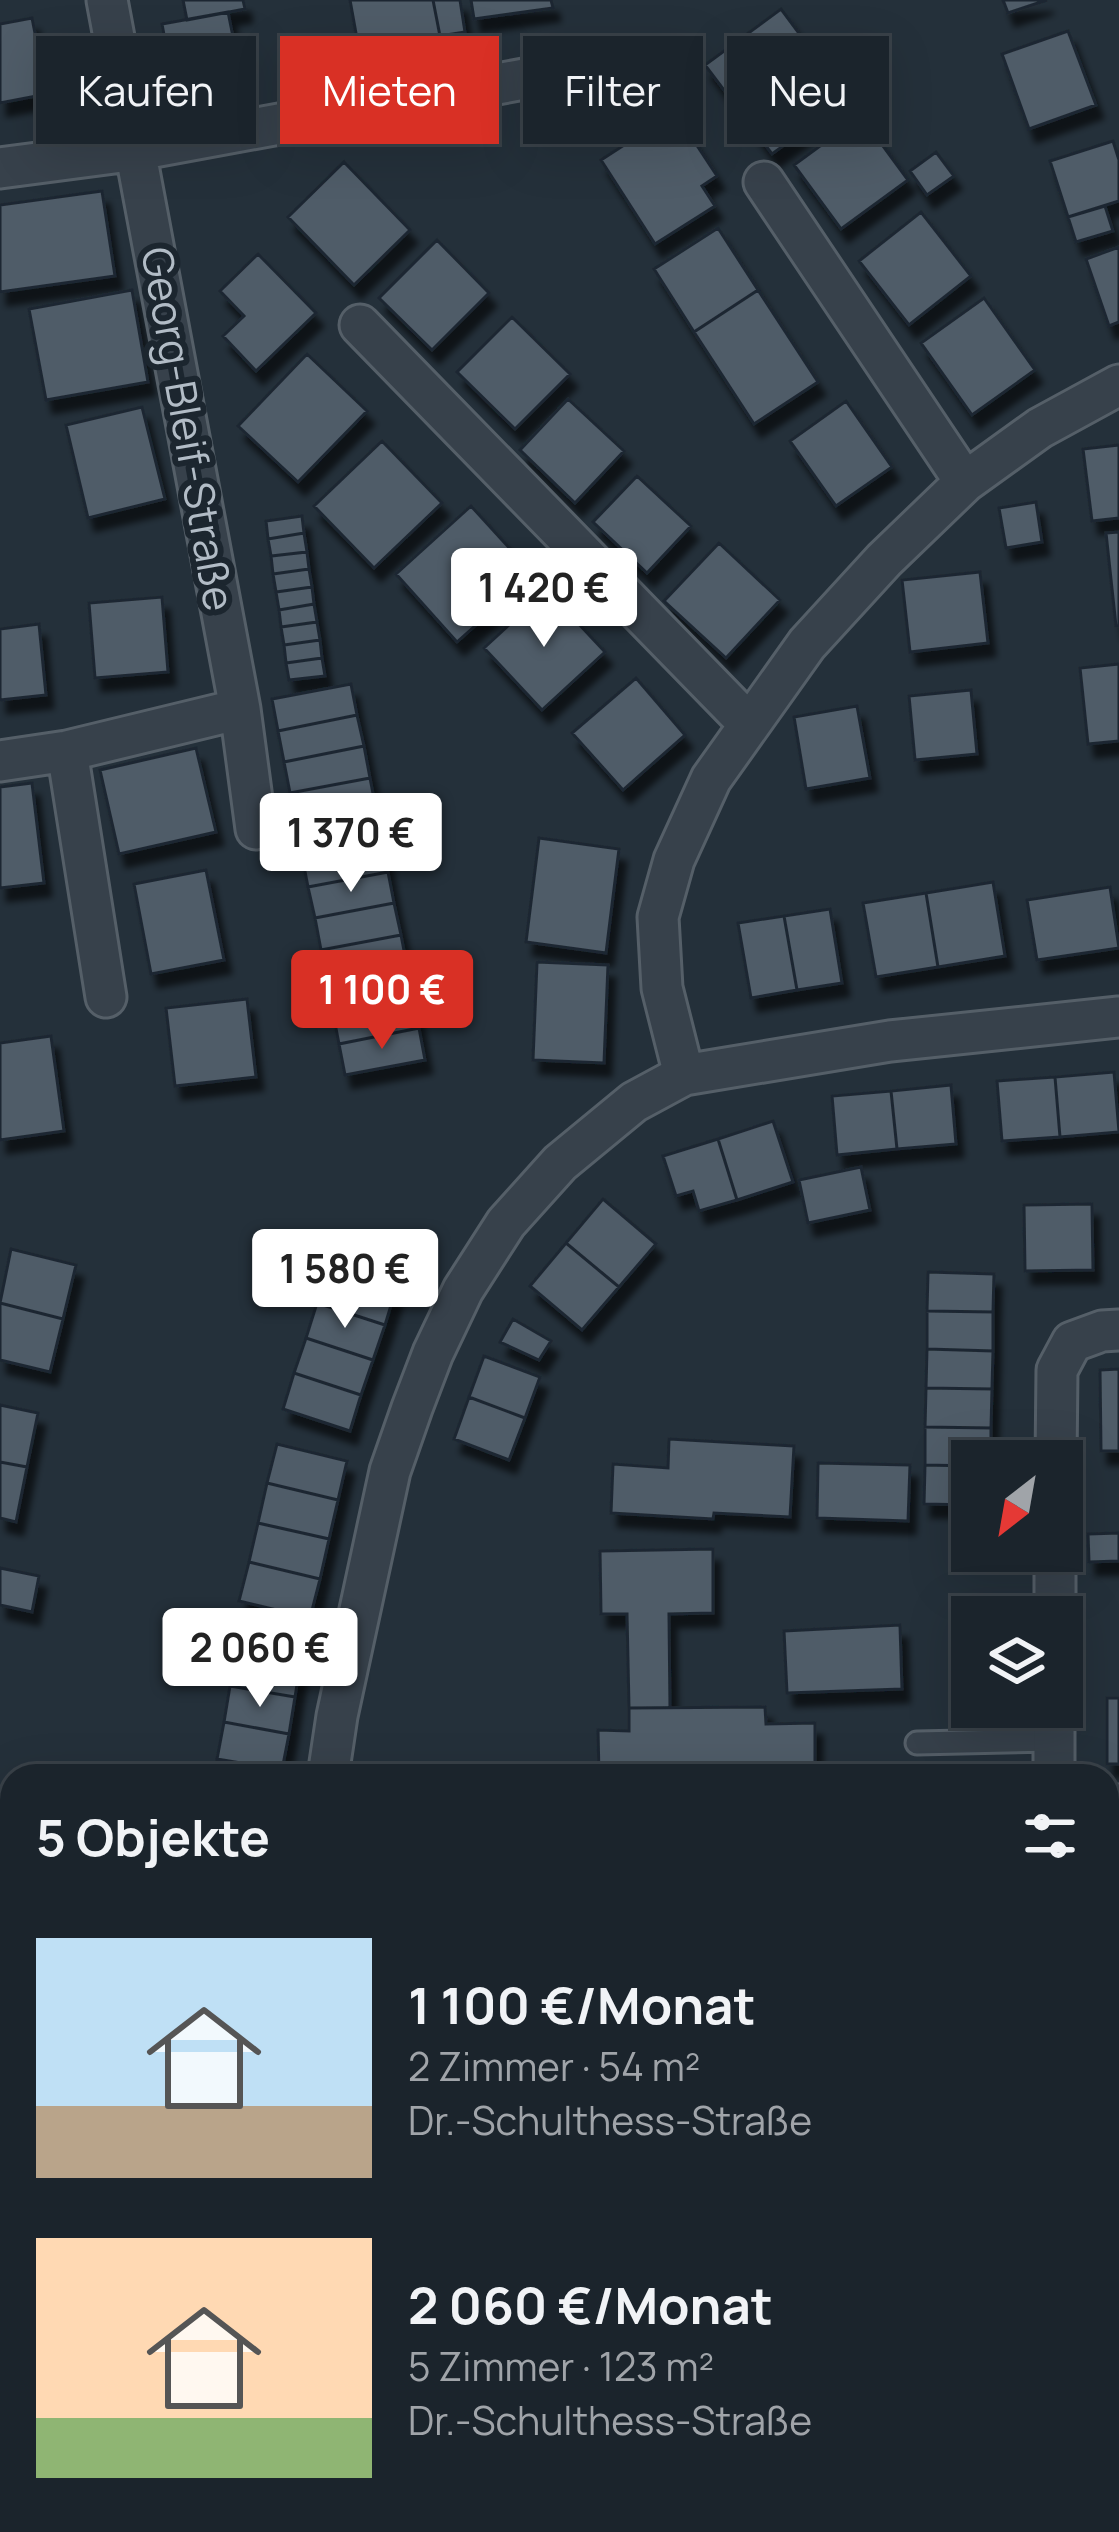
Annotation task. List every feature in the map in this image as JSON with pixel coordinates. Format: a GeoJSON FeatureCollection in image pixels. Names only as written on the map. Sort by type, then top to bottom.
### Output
{"type":"FeatureCollection","features":[{"type":"Feature","properties":{"kind":"street","name":"Georg-Bleif-Straße"},"geometry":{"type":"LineString","coordinates":[[106,0],[240,709],[256,830]]}},
{"type":"Feature","properties":{"kind":"street"},"geometry":{"type":"LineString","coordinates":[[0,168],[136,150],[523,79]]}},
{"type":"Feature","properties":{"kind":"street"},"geometry":{"type":"LineString","coordinates":[[764,182],[965,482]]}},
{"type":"Feature","properties":{"kind":"street"},"geometry":{"type":"LineString","coordinates":[[360,325],[748,723]]}},
{"type":"Feature","properties":{"kind":"street"},"geometry":{"type":"LineString","coordinates":[[684,1076],[662,988],[658,916],[674,860],[710,779],[807,644],[884,560],[965,482],[1040,428],[1119,385]]}},
{"type":"Feature","properties":{"kind":"street"},"geometry":{"type":"LineString","coordinates":[[0,761],[67,752],[240,709]]}},
{"type":"Feature","properties":{"kind":"street"},"geometry":{"type":"LineString","coordinates":[[67,752],[106,997]]}},
{"type":"Feature","properties":{"kind":"street"},"geometry":{"type":"LineString","coordinates":[[330,1764],[390,1472],[426,1372],[463,1290],[506,1223],[560,1163],[634,1102],[684,1076],[890,1042],[1119,1017]]}},
{"type":"Feature","properties":{"kind":"street"},"geometry":{"type":"LineString","coordinates":[[1056,1440],[1057,1370],[1072,1342],[1119,1330]]}},
{"type":"Feature","properties":{"kind":"lane"},"geometry":{"type":"LineString","coordinates":[[917,1743],[1054,1741]]}},
{"type":"Feature","properties":{"kind":"building"},"geometry":{"type":"Polygon","coordinates":[[[183,0],[243,0],[245,9],[187,20],[183,0]]]}},
{"type":"Feature","properties":{"kind":"building"},"geometry":{"type":"Polygon","coordinates":[[[350,0],[433,0],[440,36],[356,36],[350,0]]]}},
{"type":"Feature","properties":{"kind":"building"},"geometry":{"type":"Polygon","coordinates":[[[433,0],[460,0],[465,32],[440,36],[433,0]]]}},
{"type":"Feature","properties":{"kind":"building"},"geometry":{"type":"Polygon","coordinates":[[[471,0],[551,0],[553,8],[474,19],[471,0]]]}},
{"type":"Feature","properties":{"kind":"building"},"geometry":{"type":"Polygon","coordinates":[[[1003,0],[1047,0],[1008,13],[1003,0]]]}},
{"type":"Feature","properties":{"kind":"building"},"geometry":{"type":"Polygon","coordinates":[[[781,9],[801,36],[744,36],[781,9]]]}},
{"type":"Feature","properties":{"kind":"building"},"geometry":{"type":"Polygon","coordinates":[[[228,12],[233,36],[164,36],[162,24],[228,12]]]}},
{"type":"Feature","properties":{"kind":"building"},"geometry":{"type":"Polygon","coordinates":[[[32,18],[36,96],[0,103],[0,24],[32,18]]]}},
{"type":"Feature","properties":{"kind":"building"},"geometry":{"type":"Polygon","coordinates":[[[1068,31],[1096,105],[1029,129],[1002,54],[1068,31]]]}},
{"type":"Feature","properties":{"kind":"building"},"geometry":{"type":"Polygon","coordinates":[[[727,49],[727,94],[705,65],[727,49]]]}},
{"type":"Feature","properties":{"kind":"building"},"geometry":{"type":"Polygon","coordinates":[[[1113,141],[1119,160],[1119,201],[1068,217],[1050,161],[1113,141]]]}},
{"type":"Feature","properties":{"kind":"building"},"geometry":{"type":"Polygon","coordinates":[[[626,144],[696,144],[717,176],[702,186],[715,206],[655,244],[601,160],[626,144]]]}},
{"type":"Feature","properties":{"kind":"building"},"geometry":{"type":"Polygon","coordinates":[[[764,144],[786,144],[772,154],[764,144]]]}},
{"type":"Feature","properties":{"kind":"building"},"geometry":{"type":"Polygon","coordinates":[[[823,144],[882,144],[908,180],[841,229],[794,165],[823,144]]]}},
{"type":"Feature","properties":{"kind":"building"},"geometry":{"type":"Polygon","coordinates":[[[936,152],[954,176],[927,195],[910,171],[936,152]]]}},
{"type":"Feature","properties":{"kind":"building"},"geometry":{"type":"Polygon","coordinates":[[[344,162],[410,230],[354,285],[288,217],[344,162]]]}},
{"type":"Feature","properties":{"kind":"building"},"geometry":{"type":"Polygon","coordinates":[[[102,191],[115,276],[0,292],[0,205],[102,191]]]}},
{"type":"Feature","properties":{"kind":"building"},"geometry":{"type":"Polygon","coordinates":[[[1105,206],[1113,231],[1076,242],[1068,217],[1105,206]]]}},
{"type":"Feature","properties":{"kind":"building"},"geometry":{"type":"Polygon","coordinates":[[[921,212],[971,276],[909,325],[859,261],[921,212]]]}},
{"type":"Feature","properties":{"kind":"building"},"geometry":{"type":"Polygon","coordinates":[[[718,228],[758,290],[694,332],[654,269],[718,228]]]}},
{"type":"Feature","properties":{"kind":"building"},"geometry":{"type":"Polygon","coordinates":[[[437,240],[489,293],[432,350],[379,298],[437,240]]]}},
{"type":"Feature","properties":{"kind":"building"},"geometry":{"type":"Polygon","coordinates":[[[1119,247],[1119,322],[1109,326],[1086,259],[1119,247]]]}},
{"type":"Feature","properties":{"kind":"building"},"geometry":{"type":"Polygon","coordinates":[[[258,254],[316,313],[256,371],[223,336],[244,316],[220,291],[258,254]]]}},
{"type":"Feature","properties":{"kind":"building"},"geometry":{"type":"Polygon","coordinates":[[[132,290],[148,382],[46,400],[29,309],[132,290]]]}},
{"type":"Feature","properties":{"kind":"building"},"geometry":{"type":"Polygon","coordinates":[[[758,290],[818,382],[754,424],[694,332],[758,290]]]}},
{"type":"Feature","properties":{"kind":"building"},"geometry":{"type":"Polygon","coordinates":[[[984,298],[1035,370],[972,415],[921,343],[984,298]]]}},
{"type":"Feature","properties":{"kind":"building"},"geometry":{"type":"Polygon","coordinates":[[[512,317],[570,374],[515,429],[457,372],[512,317]]]}},
{"type":"Feature","properties":{"kind":"building"},"geometry":{"type":"Polygon","coordinates":[[[307,354],[367,411],[298,482],[238,426],[307,354]]]}},
{"type":"Feature","properties":{"kind":"building"},"geometry":{"type":"Polygon","coordinates":[[[568,399],[624,451],[575,503],[520,450],[568,399]]]}},
{"type":"Feature","properties":{"kind":"building"},"geometry":{"type":"Polygon","coordinates":[[[846,401],[892,467],[836,506],[790,441],[846,401]]]}},
{"type":"Feature","properties":{"kind":"building"},"geometry":{"type":"Polygon","coordinates":[[[142,407],[165,499],[88,518],[66,425],[142,407]]]}},
{"type":"Feature","properties":{"kind":"building"},"geometry":{"type":"Polygon","coordinates":[[[382,441],[442,503],[374,568],[314,506],[382,441]]]}},
{"type":"Feature","properties":{"kind":"building"},"geometry":{"type":"Polygon","coordinates":[[[1119,445],[1119,518],[1092,521],[1083,449],[1119,445]]]}},
{"type":"Feature","properties":{"kind":"building"},"geometry":{"type":"Polygon","coordinates":[[[637,476],[691,526],[647,573],[593,522],[637,476]]]}},
{"type":"Feature","properties":{"kind":"building"},"geometry":{"type":"Polygon","coordinates":[[[1036,502],[1042,542],[1006,548],[999,508],[1036,502]]]}},
{"type":"Feature","properties":{"kind":"building"},"geometry":{"type":"Polygon","coordinates":[[[471,506],[533,574],[457,642],[396,574],[471,506]]]}},
{"type":"Feature","properties":{"kind":"building"},"geometry":{"type":"Polygon","coordinates":[[[302,516],[304,533],[268,539],[266,521],[302,516]]]}},
{"type":"Feature","properties":{"kind":"building"},"geometry":{"type":"Polygon","coordinates":[[[1119,532],[1119,626],[1116,626],[1106,533],[1119,532]]]}},
{"type":"Feature","properties":{"kind":"building"},"geometry":{"type":"Polygon","coordinates":[[[304,533],[307,552],[271,556],[268,539],[304,533]]]}},
{"type":"Feature","properties":{"kind":"building"},"geometry":{"type":"Polygon","coordinates":[[[719,543],[780,600],[726,658],[664,601],[719,543]]]}},
{"type":"Feature","properties":{"kind":"building"},"geometry":{"type":"Polygon","coordinates":[[[307,552],[309,569],[273,574],[271,556],[307,552]]]}},
{"type":"Feature","properties":{"kind":"building"},"geometry":{"type":"Polygon","coordinates":[[[309,569],[312,587],[276,592],[273,574],[309,569]]]}},
{"type":"Feature","properties":{"kind":"building"},"geometry":{"type":"Polygon","coordinates":[[[980,572],[988,643],[910,652],[902,580],[980,572]]]}},
{"type":"Feature","properties":{"kind":"building"},"geometry":{"type":"Polygon","coordinates":[[[312,587],[314,604],[279,610],[276,592],[312,587]]]}},
{"type":"Feature","properties":{"kind":"building"},"geometry":{"type":"Polygon","coordinates":[[[547,590],[605,652],[542,710],[484,648],[547,590]]]}},
{"type":"Feature","properties":{"kind":"building"},"geometry":{"type":"Polygon","coordinates":[[[162,597],[168,672],[95,678],[89,603],[162,597]]]}},
{"type":"Feature","properties":{"kind":"building"},"geometry":{"type":"Polygon","coordinates":[[[314,604],[317,622],[281,627],[279,610],[314,604]]]}},
{"type":"Feature","properties":{"kind":"building"},"geometry":{"type":"Polygon","coordinates":[[[317,622],[320,640],[284,645],[281,627],[317,622]]]}},
{"type":"Feature","properties":{"kind":"building"},"geometry":{"type":"Polygon","coordinates":[[[39,624],[46,695],[0,700],[0,629],[39,624]]]}},
{"type":"Feature","properties":{"kind":"building"},"geometry":{"type":"Polygon","coordinates":[[[320,640],[322,658],[286,663],[284,645],[320,640]]]}},
{"type":"Feature","properties":{"kind":"building"},"geometry":{"type":"Polygon","coordinates":[[[322,658],[325,676],[289,680],[286,663],[322,658]]]}},
{"type":"Feature","properties":{"kind":"building"},"geometry":{"type":"Polygon","coordinates":[[[1119,664],[1119,741],[1088,744],[1080,668],[1119,664]]]}},
{"type":"Feature","properties":{"kind":"building"},"geometry":{"type":"Polygon","coordinates":[[[636,678],[685,735],[623,790],[572,733],[636,678]]]}},
{"type":"Feature","properties":{"kind":"building"},"geometry":{"type":"Polygon","coordinates":[[[351,684],[357,715],[278,731],[272,699],[351,684]]]}},
{"type":"Feature","properties":{"kind":"building"},"geometry":{"type":"Polygon","coordinates":[[[971,690],[977,754],[915,760],[909,696],[971,690]]]}},
{"type":"Feature","properties":{"kind":"building"},"geometry":{"type":"Polygon","coordinates":[[[857,706],[870,778],[806,789],[794,717],[857,706]]]}},
{"type":"Feature","properties":{"kind":"building"},"geometry":{"type":"Polygon","coordinates":[[[357,715],[364,746],[284,762],[278,731],[357,715]]]}},
{"type":"Feature","properties":{"kind":"building"},"geometry":{"type":"Polygon","coordinates":[[[364,746],[370,778],[290,793],[284,762],[364,746]]]}},
{"type":"Feature","properties":{"kind":"building"},"geometry":{"type":"Polygon","coordinates":[[[196,748],[216,832],[119,854],[100,770],[196,748]]]}},
{"type":"Feature","properties":{"kind":"building"},"geometry":{"type":"Polygon","coordinates":[[[370,778],[376,809],[296,824],[290,793],[370,778]]]}},
{"type":"Feature","properties":{"kind":"building"},"geometry":{"type":"Polygon","coordinates":[[[32,783],[44,883],[0,888],[0,787],[32,783]]]}},
{"type":"Feature","properties":{"kind":"building"},"geometry":{"type":"Polygon","coordinates":[[[376,809],[382,840],[302,856],[296,824],[376,809]]]}},
{"type":"Feature","properties":{"kind":"building"},"geometry":{"type":"Polygon","coordinates":[[[539,838],[619,849],[606,953],[526,942],[539,838]]]}},
{"type":"Feature","properties":{"kind":"building"},"geometry":{"type":"Polygon","coordinates":[[[382,840],[388,872],[308,887],[302,856],[382,840]]]}},
{"type":"Feature","properties":{"kind":"building"},"geometry":{"type":"Polygon","coordinates":[[[206,870],[224,960],[151,974],[134,884],[206,870]]]}},
{"type":"Feature","properties":{"kind":"building"},"geometry":{"type":"Polygon","coordinates":[[[388,872],[394,903],[315,918],[308,887],[388,872]]]}},
{"type":"Feature","properties":{"kind":"building"},"geometry":{"type":"Polygon","coordinates":[[[993,882],[1005,956],[938,967],[926,893],[993,882]]]}},
{"type":"Feature","properties":{"kind":"building"},"geometry":{"type":"Polygon","coordinates":[[[1110,887],[1119,948],[1037,960],[1027,900],[1110,887]]]}},
{"type":"Feature","properties":{"kind":"building"},"geometry":{"type":"Polygon","coordinates":[[[926,893],[938,967],[876,977],[863,903],[926,893]]]}},
{"type":"Feature","properties":{"kind":"building"},"geometry":{"type":"Polygon","coordinates":[[[394,903],[401,935],[321,950],[315,918],[394,903]]]}},
{"type":"Feature","properties":{"kind":"building"},"geometry":{"type":"Polygon","coordinates":[[[830,909],[842,983],[797,990],[784,916],[830,909]]]}},
{"type":"Feature","properties":{"kind":"building"},"geometry":{"type":"Polygon","coordinates":[[[784,916],[797,990],[751,998],[738,923],[784,916]]]}},
{"type":"Feature","properties":{"kind":"building"},"geometry":{"type":"Polygon","coordinates":[[[401,935],[407,966],[327,981],[321,950],[401,935]]]}},
{"type":"Feature","properties":{"kind":"building"},"geometry":{"type":"Polygon","coordinates":[[[537,962],[608,965],[604,1063],[533,1060],[537,962]]]}},
{"type":"Feature","properties":{"kind":"building"},"geometry":{"type":"Polygon","coordinates":[[[407,966],[413,997],[333,1013],[327,981],[407,966]]]}},
{"type":"Feature","properties":{"kind":"building"},"geometry":{"type":"Polygon","coordinates":[[[413,997],[419,1028],[339,1044],[333,1013],[413,997]]]}},
{"type":"Feature","properties":{"kind":"building"},"geometry":{"type":"Polygon","coordinates":[[[247,999],[256,1077],[175,1086],[166,1008],[247,999]]]}},
{"type":"Feature","properties":{"kind":"building"},"geometry":{"type":"Polygon","coordinates":[[[419,1028],[425,1060],[345,1075],[339,1044],[419,1028]]]}},
{"type":"Feature","properties":{"kind":"building"},"geometry":{"type":"Polygon","coordinates":[[[51,1036],[64,1131],[0,1140],[0,1043],[51,1036]]]}},
{"type":"Feature","properties":{"kind":"building"},"geometry":{"type":"Polygon","coordinates":[[[1114,1072],[1119,1132],[1060,1137],[1055,1077],[1114,1072]]]}},
{"type":"Feature","properties":{"kind":"building"},"geometry":{"type":"Polygon","coordinates":[[[1055,1077],[1060,1137],[1002,1141],[997,1081],[1055,1077]]]}},
{"type":"Feature","properties":{"kind":"building"},"geometry":{"type":"Polygon","coordinates":[[[951,1085],[956,1144],[897,1149],[891,1091],[951,1085]]]}},
{"type":"Feature","properties":{"kind":"building"},"geometry":{"type":"Polygon","coordinates":[[[891,1091],[897,1149],[837,1155],[832,1096],[891,1091]]]}},
{"type":"Feature","properties":{"kind":"building"},"geometry":{"type":"Polygon","coordinates":[[[773,1121],[793,1182],[737,1200],[718,1139],[773,1121]]]}},
{"type":"Feature","properties":{"kind":"building"},"geometry":{"type":"Polygon","coordinates":[[[718,1139],[737,1200],[699,1211],[693,1191],[676,1196],[663,1156],[718,1139]]]}},
{"type":"Feature","properties":{"kind":"building"},"geometry":{"type":"Polygon","coordinates":[[[861,1167],[870,1210],[808,1223],[799,1180],[861,1167]]]}},
{"type":"Feature","properties":{"kind":"building"},"geometry":{"type":"Polygon","coordinates":[[[603,1199],[656,1244],[619,1287],[566,1243],[603,1199]]]}},
{"type":"Feature","properties":{"kind":"building"},"geometry":{"type":"Polygon","coordinates":[[[1092,1204],[1093,1270],[1025,1271],[1024,1205],[1092,1204]]]}},
{"type":"Feature","properties":{"kind":"building"},"geometry":{"type":"Polygon","coordinates":[[[566,1243],[619,1287],[582,1330],[530,1286],[566,1243]]]}},
{"type":"Feature","properties":{"kind":"building"},"geometry":{"type":"Polygon","coordinates":[[[11,1249],[76,1265],[63,1319],[0,1303],[11,1249]]]}},
{"type":"Feature","properties":{"kind":"building"},"geometry":{"type":"Polygon","coordinates":[[[329,1267],[396,1289],[385,1325],[317,1303],[329,1267]]]}},
{"type":"Feature","properties":{"kind":"building"},"geometry":{"type":"Polygon","coordinates":[[[928,1272],[994,1274],[993,1312],[927,1311],[928,1272]]]}},
{"type":"Feature","properties":{"kind":"building"},"geometry":{"type":"Polygon","coordinates":[[[0,1303],[63,1319],[50,1372],[0,1360],[0,1303]]]}},
{"type":"Feature","properties":{"kind":"building"},"geometry":{"type":"Polygon","coordinates":[[[317,1303],[385,1325],[373,1360],[306,1338],[317,1303]]]}},
{"type":"Feature","properties":{"kind":"building"},"geometry":{"type":"Polygon","coordinates":[[[927,1311],[993,1312],[993,1351],[927,1349],[927,1311]]]}},
{"type":"Feature","properties":{"kind":"building"},"geometry":{"type":"Polygon","coordinates":[[[513,1319],[551,1341],[539,1360],[500,1342],[513,1319]]]}},
{"type":"Feature","properties":{"kind":"building"},"geometry":{"type":"Polygon","coordinates":[[[306,1338],[373,1360],[361,1395],[294,1373],[306,1338]]]}},
{"type":"Feature","properties":{"kind":"building"},"geometry":{"type":"Polygon","coordinates":[[[927,1349],[993,1351],[992,1389],[926,1388],[927,1349]]]}},
{"type":"Feature","properties":{"kind":"building"},"geometry":{"type":"Polygon","coordinates":[[[484,1356],[540,1377],[525,1418],[469,1397],[484,1356]]]}},
{"type":"Feature","properties":{"kind":"building"},"geometry":{"type":"Polygon","coordinates":[[[1119,1369],[1119,1451],[1101,1451],[1100,1370],[1119,1369]]]}},
{"type":"Feature","properties":{"kind":"building"},"geometry":{"type":"Polygon","coordinates":[[[294,1373],[361,1395],[350,1431],[283,1409],[294,1373]]]}},
{"type":"Feature","properties":{"kind":"building"},"geometry":{"type":"Polygon","coordinates":[[[926,1388],[992,1389],[991,1428],[925,1427],[926,1388]]]}},
{"type":"Feature","properties":{"kind":"building"},"geometry":{"type":"Polygon","coordinates":[[[469,1397],[525,1418],[509,1460],[454,1439],[469,1397]]]}},
{"type":"Feature","properties":{"kind":"building"},"geometry":{"type":"Polygon","coordinates":[[[0,1405],[38,1413],[27,1467],[0,1462],[0,1405]]]}},
{"type":"Feature","properties":{"kind":"building"},"geometry":{"type":"Polygon","coordinates":[[[925,1427],[991,1428],[991,1440],[951,1440],[951,1466],[925,1465],[925,1427]]]}},
{"type":"Feature","properties":{"kind":"building"},"geometry":{"type":"Polygon","coordinates":[[[669,1439],[794,1446],[790,1517],[714,1513],[713,1519],[611,1513],[613,1464],[668,1468],[669,1439]]]}},
{"type":"Feature","properties":{"kind":"building"},"geometry":{"type":"Polygon","coordinates":[[[277,1444],[347,1461],[338,1500],[267,1483],[277,1444]]]}},
{"type":"Feature","properties":{"kind":"building"},"geometry":{"type":"Polygon","coordinates":[[[0,1462],[27,1467],[16,1522],[0,1518],[0,1462]]]}},
{"type":"Feature","properties":{"kind":"building"},"geometry":{"type":"Polygon","coordinates":[[[818,1463],[910,1465],[908,1521],[817,1518],[818,1463]]]}},
{"type":"Feature","properties":{"kind":"building"},"geometry":{"type":"Polygon","coordinates":[[[925,1465],[951,1466],[951,1505],[924,1504],[925,1465]]]}},
{"type":"Feature","properties":{"kind":"building"},"geometry":{"type":"Polygon","coordinates":[[[267,1483],[338,1500],[329,1539],[258,1523],[267,1483]]]}},
{"type":"Feature","properties":{"kind":"building"},"geometry":{"type":"Polygon","coordinates":[[[258,1523],[329,1539],[320,1579],[249,1562],[258,1523]]]}},
{"type":"Feature","properties":{"kind":"building"},"geometry":{"type":"Polygon","coordinates":[[[1119,1533],[1119,1561],[1089,1562],[1088,1534],[1119,1533]]]}},
{"type":"Feature","properties":{"kind":"building"},"geometry":{"type":"Polygon","coordinates":[[[713,1549],[713,1613],[669,1614],[670,1708],[629,1708],[627,1614],[601,1614],[600,1551],[713,1549]]]}},
{"type":"Feature","properties":{"kind":"building"},"geometry":{"type":"Polygon","coordinates":[[[249,1562],[320,1579],[310,1618],[239,1601],[249,1562]]]}},
{"type":"Feature","properties":{"kind":"building"},"geometry":{"type":"Polygon","coordinates":[[[0,1568],[39,1576],[32,1612],[0,1605],[0,1568]]]}},
{"type":"Feature","properties":{"kind":"building"},"geometry":{"type":"Polygon","coordinates":[[[900,1625],[902,1689],[787,1693],[784,1631],[900,1625]]]}},
{"type":"Feature","properties":{"kind":"building"},"geometry":{"type":"Polygon","coordinates":[[[236,1648],[301,1660],[295,1697],[230,1686],[236,1648]]]}},
{"type":"Feature","properties":{"kind":"building"},"geometry":{"type":"Polygon","coordinates":[[[230,1686],[295,1697],[289,1734],[224,1722],[230,1686]]]}},
{"type":"Feature","properties":{"kind":"building"},"geometry":{"type":"Polygon","coordinates":[[[1107,1698],[1119,1698],[1119,1764],[1107,1764],[1107,1698]]]}},
{"type":"Feature","properties":{"kind":"building"},"geometry":{"type":"Polygon","coordinates":[[[765,1707],[766,1724],[815,1723],[815,1764],[599,1764],[598,1730],[629,1731],[629,1708],[765,1707]]]}},
{"type":"Feature","properties":{"kind":"building"},"geometry":{"type":"Polygon","coordinates":[[[224,1722],[289,1734],[283,1764],[217,1759],[224,1722]]]}}]}
